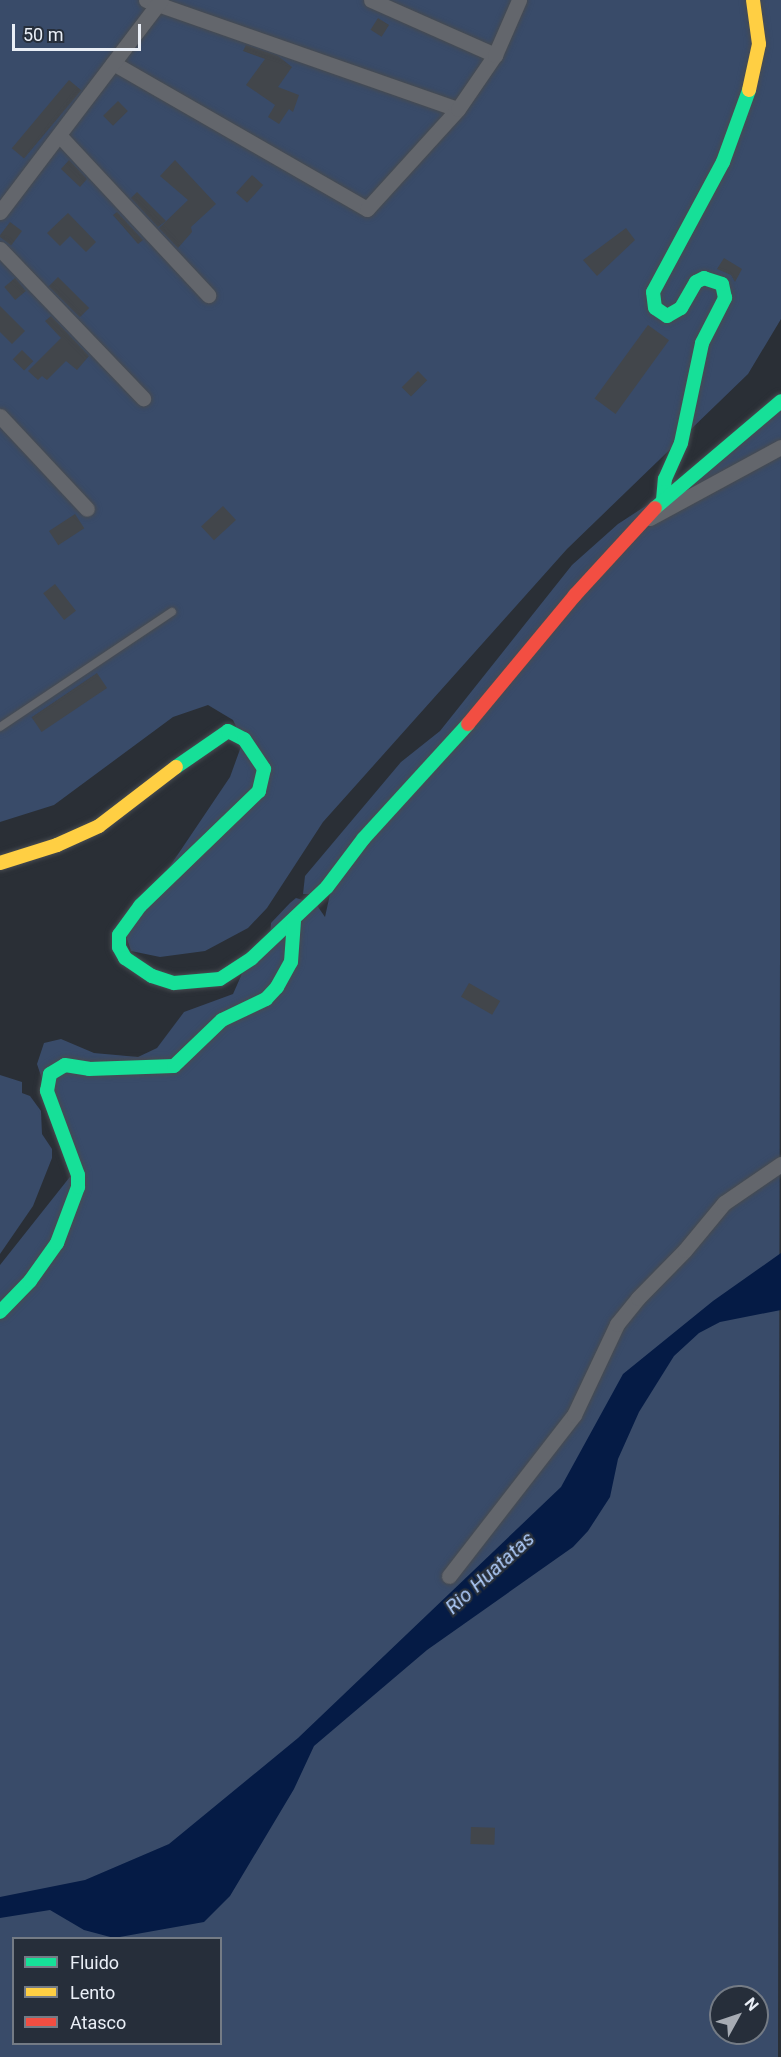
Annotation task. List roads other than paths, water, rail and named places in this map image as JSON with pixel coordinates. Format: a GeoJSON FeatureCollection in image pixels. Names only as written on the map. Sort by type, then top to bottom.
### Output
{"type":"FeatureCollection","features":[{"type":"Feature","properties":{"kind":"street"},"geometry":{"type":"LineString","coordinates":[[371,0],[495,55]]}},
{"type":"Feature","properties":{"kind":"street"},"geometry":{"type":"LineString","coordinates":[[114,63],[366,209],[458,109],[495,55],[519,0]]}},
{"type":"Feature","properties":{"kind":"street"},"geometry":{"type":"LineString","coordinates":[[663,500],[665,479],[681,443],[702,343],[725,298],[722,284],[704,278],[696,282],[681,308],[667,316],[655,308],[653,292],[723,162],[745,108],[759,44],[753,0]]}},
{"type":"Feature","properties":{"kind":"street"},"geometry":{"type":"LineString","coordinates":[[0,212],[114,63],[155,1],[458,109]]}},
{"type":"Feature","properties":{"kind":"street"},"geometry":{"type":"LineString","coordinates":[[59,135],[208,295]]}},
{"type":"Feature","properties":{"kind":"street"},"geometry":{"type":"LineString","coordinates":[[0,249],[143,398]]}},
{"type":"Feature","properties":{"kind":"street"},"geometry":{"type":"LineString","coordinates":[[0,863],[57,845],[99,826],[202,745],[228,731],[244,739],[264,769],[259,791],[140,906],[119,935],[119,947],[138,969],[152,976],[198,984],[220,979],[252,958],[294,921],[327,887],[364,838],[460,734],[574,595],[663,500],[781,401]]}},
{"type":"Feature","properties":{"kind":"street"},"geometry":{"type":"LineString","coordinates":[[0,416],[87,509]]}},
{"type":"Feature","properties":{"kind":"street"},"geometry":{"type":"LineString","coordinates":[[644,520],[781,447]]}},
{"type":"Feature","properties":{"kind":"street"},"geometry":{"type":"LineString","coordinates":[[0,1312],[30,1281],[57,1243],[78,1187],[78,1175],[46,1091],[50,1074],[65,1065],[89,1069],[174,1066],[222,1020],[266,999],[277,987],[291,962],[294,921]]}},
{"type":"Feature","properties":{"kind":"street"},"geometry":{"type":"LineString","coordinates":[[449,1576],[574,1415],[617,1324],[638,1298],[685,1250],[723,1203],[781,1164]]}},
{"type":"Feature","properties":{"kind":"lane"},"geometry":{"type":"LineString","coordinates":[[0,727],[172,612]]}},
{"type":"Feature","properties":{"kind":"water","name":"Rio Huatatas"},"geometry":{"type":"Polygon","coordinates":[[[781,1253],[781,1310],[720,1322],[699,1333],[674,1356],[639,1412],[618,1459],[610,1497],[588,1531],[573,1547],[427,1650],[314,1746],[294,1789],[230,1896],[204,1922],[110,1937],[84,1930],[50,1910],[0,1918],[0,1897],[85,1880],[169,1844],[298,1738],[561,1487],[623,1374],[713,1301],[781,1253]]]}}]}
